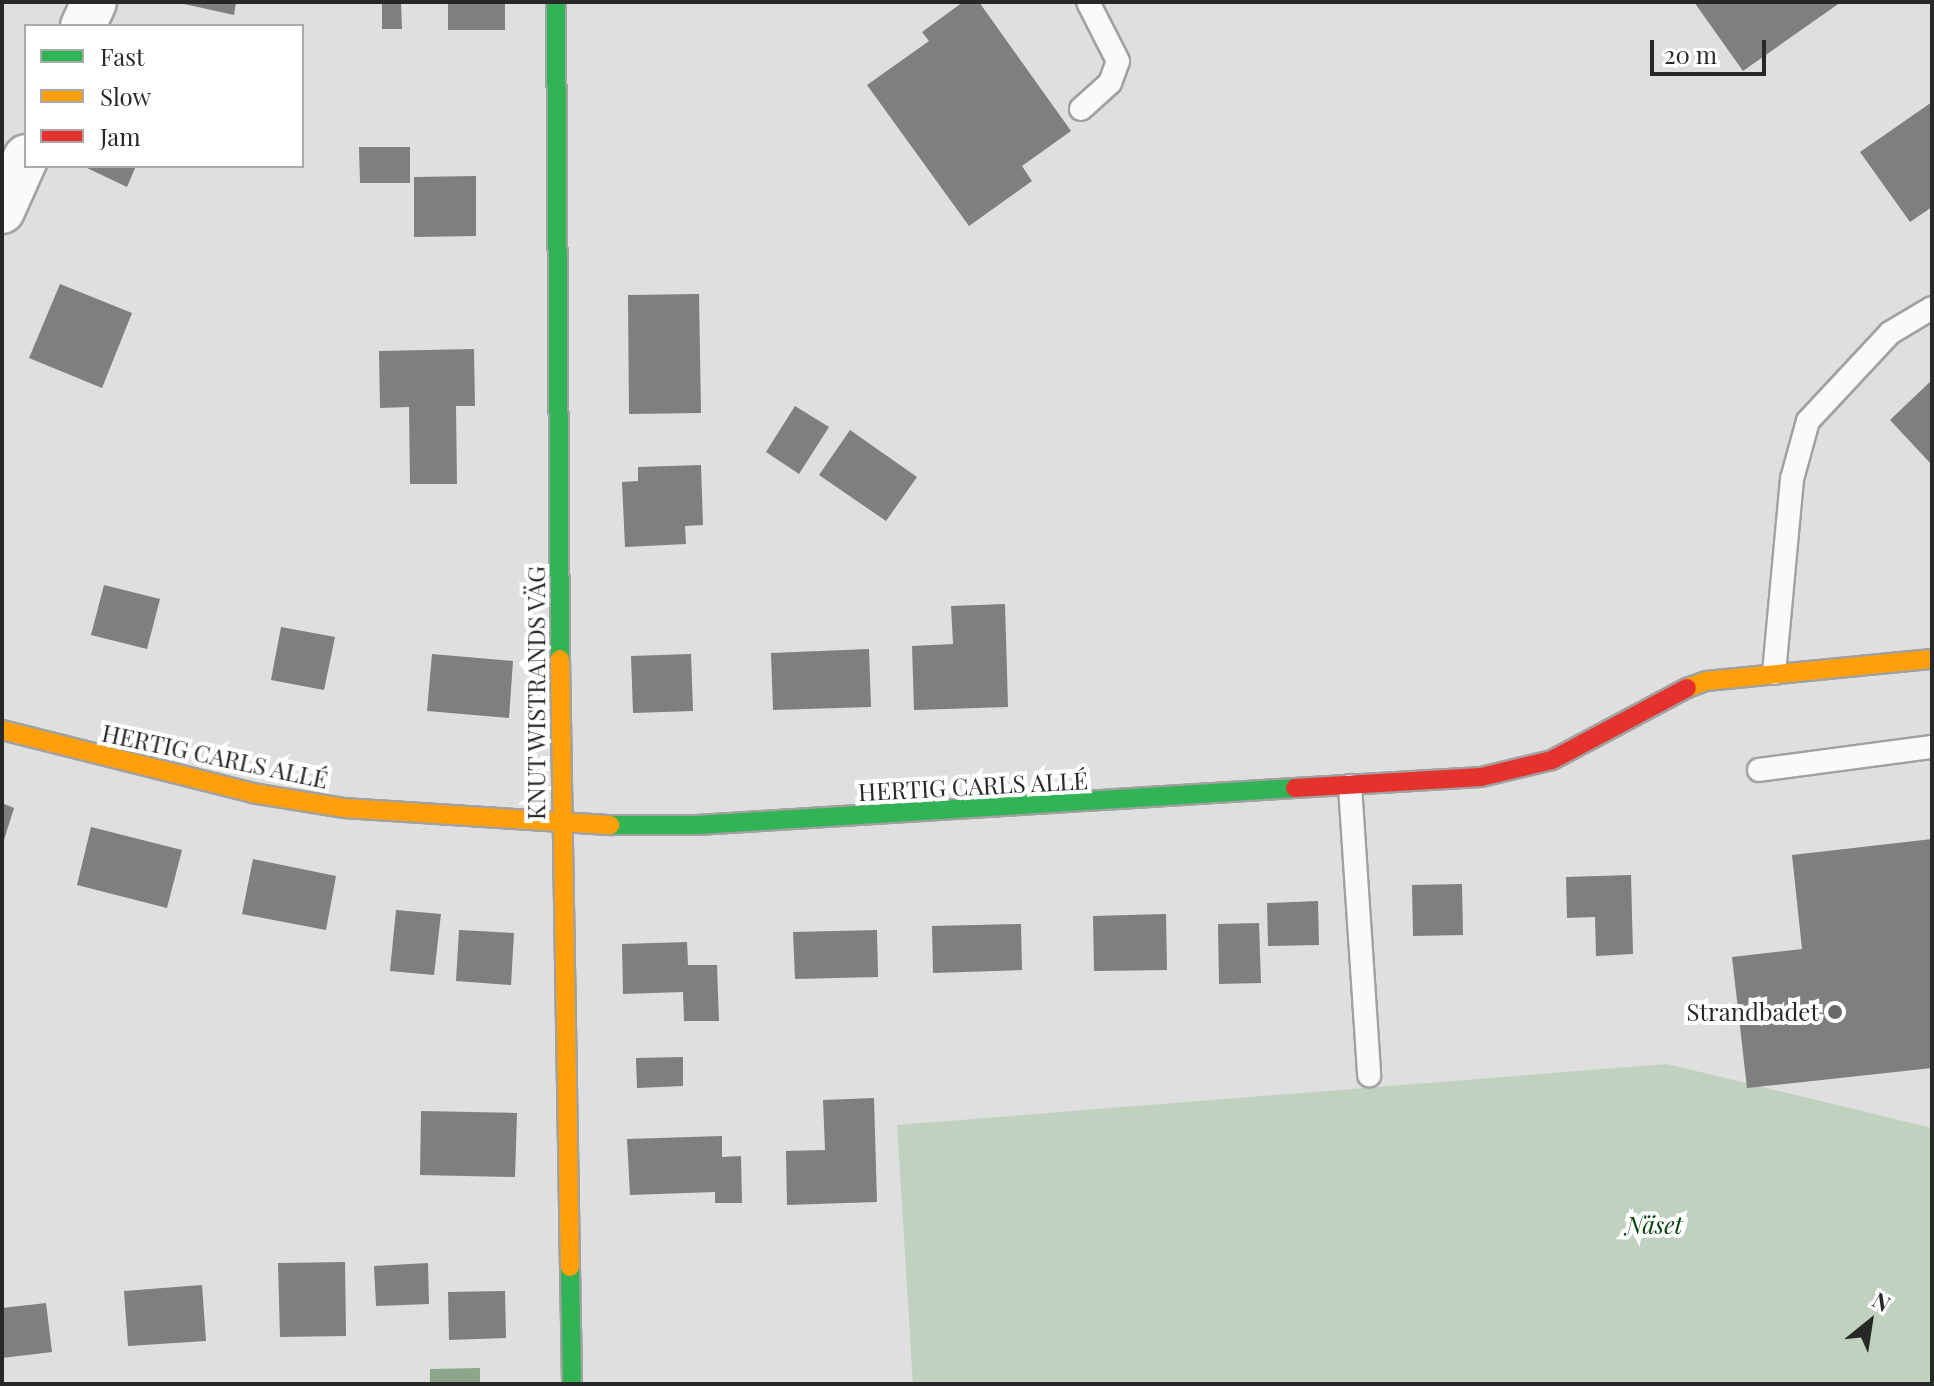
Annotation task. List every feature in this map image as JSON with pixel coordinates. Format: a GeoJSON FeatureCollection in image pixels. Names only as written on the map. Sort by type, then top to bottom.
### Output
{"type":"FeatureCollection","features":[{"type":"Feature","properties":{"kind":"street"},"geometry":{"type":"LineString","coordinates":[[84,24],[94,2]]}},
{"type":"Feature","properties":{"kind":"street","name":"KNUT WISTRANDS VÄG"},"geometry":{"type":"LineString","coordinates":[[556,2],[561,825],[572,1384]]}},
{"type":"Feature","properties":{"kind":"street"},"geometry":{"type":"LineString","coordinates":[[2,211],[24,162]]}},
{"type":"Feature","properties":{"kind":"street","name":"HERTIG CARLS ALLÉ"},"geometry":{"type":"LineString","coordinates":[[2,730],[252,793],[345,808],[561,825],[697,825],[1481,777],[1552,760],[1660,698],[1706,681],[1932,659]]}},
{"type":"Feature","properties":{"kind":"lane"},"geometry":{"type":"LineString","coordinates":[[1081,109],[1110,83],[1118,61],[1088,2]]}},
{"type":"Feature","properties":{"kind":"lane"},"geometry":{"type":"LineString","coordinates":[[1774,673],[1792,479],[1808,421],[1890,333],[1932,308]]}},
{"type":"Feature","properties":{"kind":"lane"},"geometry":{"type":"LineString","coordinates":[[1759,770],[1932,747]]}},
{"type":"Feature","properties":{"kind":"lane"},"geometry":{"type":"LineString","coordinates":[[1350,786],[1369,1075]]}},
{"type":"Feature","properties":{"kind":"green space","name":"Näset"},"geometry":{"type":"Polygon","coordinates":[[[1667,1064],[1932,1128],[1932,1384],[913,1384],[897,1125],[1667,1064]]]}},
{"type":"Feature","properties":{"kind":"shaded area"},"geometry":{"type":"Polygon","coordinates":[[[480,1368],[480,1384],[430,1384],[430,1369],[480,1368]]]}},
{"type":"Feature","properties":{"kind":"building"},"geometry":{"type":"Polygon","coordinates":[[[175,2],[236,2],[234,15],[175,2]]]}},
{"type":"Feature","properties":{"kind":"building"},"geometry":{"type":"Polygon","coordinates":[[[382,2],[401,2],[402,29],[382,29],[382,2]]]}},
{"type":"Feature","properties":{"kind":"building"},"geometry":{"type":"Polygon","coordinates":[[[448,2],[505,2],[505,30],[448,30],[448,2]]]}},
{"type":"Feature","properties":{"kind":"building"},"geometry":{"type":"Polygon","coordinates":[[[963,2],[979,2],[1071,131],[1022,166],[1032,181],[969,226],[867,85],[929,41],[922,32],[963,2]]]}},
{"type":"Feature","properties":{"kind":"building"},"geometry":{"type":"Polygon","coordinates":[[[1694,2],[1841,2],[1743,71],[1694,2]]]}},
{"type":"Feature","properties":{"kind":"building"},"geometry":{"type":"Polygon","coordinates":[[[1932,102],[1932,207],[1910,222],[1860,152],[1932,102]]]}},
{"type":"Feature","properties":{"kind":"building"},"geometry":{"type":"Polygon","coordinates":[[[359,147],[410,147],[410,183],[360,183],[359,147]]]}},
{"type":"Feature","properties":{"kind":"building"},"geometry":{"type":"Polygon","coordinates":[[[87,168],[135,168],[127,187],[87,168]]]}},
{"type":"Feature","properties":{"kind":"building"},"geometry":{"type":"Polygon","coordinates":[[[476,176],[476,236],[414,237],[414,177],[476,176]]]}},
{"type":"Feature","properties":{"kind":"building"},"geometry":{"type":"Polygon","coordinates":[[[60,284],[132,313],[102,388],[29,358],[60,284]]]}},
{"type":"Feature","properties":{"kind":"building"},"geometry":{"type":"Polygon","coordinates":[[[699,294],[701,413],[629,414],[628,295],[699,294]]]}},
{"type":"Feature","properties":{"kind":"building"},"geometry":{"type":"Polygon","coordinates":[[[474,349],[475,406],[456,406],[457,484],[410,484],[409,407],[380,408],[379,351],[474,349]]]}},
{"type":"Feature","properties":{"kind":"building"},"geometry":{"type":"Polygon","coordinates":[[[1932,380],[1932,465],[1890,420],[1932,380]]]}},
{"type":"Feature","properties":{"kind":"building"},"geometry":{"type":"Polygon","coordinates":[[[795,406],[829,427],[799,474],[766,452],[795,406]]]}},
{"type":"Feature","properties":{"kind":"building"},"geometry":{"type":"Polygon","coordinates":[[[850,430],[917,477],[886,521],[819,475],[850,430]]]}},
{"type":"Feature","properties":{"kind":"building"},"geometry":{"type":"Polygon","coordinates":[[[701,465],[703,525],[685,526],[686,544],[625,547],[622,482],[638,481],[638,467],[701,465]]]}},
{"type":"Feature","properties":{"kind":"building"},"geometry":{"type":"Polygon","coordinates":[[[104,585],[160,599],[147,649],[91,635],[104,585]]]}},
{"type":"Feature","properties":{"kind":"building"},"geometry":{"type":"Polygon","coordinates":[[[1005,604],[1008,707],[914,710],[912,646],[953,644],[951,606],[1005,604]]]}},
{"type":"Feature","properties":{"kind":"building"},"geometry":{"type":"Polygon","coordinates":[[[281,627],[335,637],[324,690],[271,680],[281,627]]]}},
{"type":"Feature","properties":{"kind":"building"},"geometry":{"type":"Polygon","coordinates":[[[869,649],[871,707],[773,710],[771,653],[869,649]]]}},
{"type":"Feature","properties":{"kind":"building"},"geometry":{"type":"Polygon","coordinates":[[[432,654],[513,661],[509,718],[427,711],[432,654]]]}},
{"type":"Feature","properties":{"kind":"building"},"geometry":{"type":"Polygon","coordinates":[[[691,654],[693,711],[633,713],[631,656],[691,654]]]}},
{"type":"Feature","properties":{"kind":"building"},"geometry":{"type":"Polygon","coordinates":[[[2,803],[14,808],[3,843],[2,843],[2,803]]]}},
{"type":"Feature","properties":{"kind":"building"},"geometry":{"type":"Polygon","coordinates":[[[91,827],[182,850],[167,908],[77,885],[91,827]]]}},
{"type":"Feature","properties":{"kind":"building","name":"Strandbadet"},"geometry":{"type":"Polygon","coordinates":[[[1932,839],[1932,1068],[1747,1088],[1732,957],[1802,949],[1792,855],[1932,839]]]}},
{"type":"Feature","properties":{"kind":"building"},"geometry":{"type":"Polygon","coordinates":[[[253,859],[336,876],[326,930],[242,914],[253,859]]]}},
{"type":"Feature","properties":{"kind":"building"},"geometry":{"type":"Polygon","coordinates":[[[1631,875],[1633,954],[1596,956],[1595,917],[1567,918],[1566,877],[1631,875]]]}},
{"type":"Feature","properties":{"kind":"building"},"geometry":{"type":"Polygon","coordinates":[[[1462,884],[1463,935],[1413,936],[1412,885],[1462,884]]]}},
{"type":"Feature","properties":{"kind":"building"},"geometry":{"type":"Polygon","coordinates":[[[1318,901],[1319,945],[1268,946],[1267,903],[1318,901]]]}},
{"type":"Feature","properties":{"kind":"building"},"geometry":{"type":"Polygon","coordinates":[[[396,910],[441,914],[434,975],[390,971],[396,910]]]}},
{"type":"Feature","properties":{"kind":"building"},"geometry":{"type":"Polygon","coordinates":[[[1166,914],[1167,970],[1094,971],[1093,916],[1166,914]]]}},
{"type":"Feature","properties":{"kind":"building"},"geometry":{"type":"Polygon","coordinates":[[[1259,923],[1261,983],[1219,984],[1218,924],[1259,923]]]}},
{"type":"Feature","properties":{"kind":"building"},"geometry":{"type":"Polygon","coordinates":[[[1021,924],[1022,970],[933,973],[932,926],[1021,924]]]}},
{"type":"Feature","properties":{"kind":"building"},"geometry":{"type":"Polygon","coordinates":[[[459,930],[514,933],[511,985],[456,981],[459,930]]]}},
{"type":"Feature","properties":{"kind":"building"},"geometry":{"type":"Polygon","coordinates":[[[877,930],[878,977],[795,979],[793,932],[877,930]]]}},
{"type":"Feature","properties":{"kind":"building"},"geometry":{"type":"Polygon","coordinates":[[[687,942],[688,965],[717,965],[719,1021],[684,1021],[683,992],[623,994],[622,944],[687,942]]]}},
{"type":"Feature","properties":{"kind":"building"},"geometry":{"type":"Polygon","coordinates":[[[683,1057],[683,1086],[637,1088],[636,1058],[683,1057]]]}},
{"type":"Feature","properties":{"kind":"building"},"geometry":{"type":"Polygon","coordinates":[[[874,1098],[877,1202],[787,1205],[786,1151],[825,1150],[823,1100],[874,1098]]]}},
{"type":"Feature","properties":{"kind":"building"},"geometry":{"type":"Polygon","coordinates":[[[421,1111],[517,1113],[515,1177],[420,1175],[421,1111]]]}},
{"type":"Feature","properties":{"kind":"building"},"geometry":{"type":"Polygon","coordinates":[[[722,1136],[722,1157],[741,1156],[742,1203],[715,1203],[715,1192],[630,1195],[627,1139],[722,1136]]]}},
{"type":"Feature","properties":{"kind":"building"},"geometry":{"type":"Polygon","coordinates":[[[345,1262],[346,1336],[280,1337],[278,1263],[345,1262]]]}},
{"type":"Feature","properties":{"kind":"building"},"geometry":{"type":"Polygon","coordinates":[[[428,1263],[429,1304],[376,1306],[374,1266],[428,1263]]]}},
{"type":"Feature","properties":{"kind":"building"},"geometry":{"type":"Polygon","coordinates":[[[202,1285],[206,1341],[128,1346],[124,1291],[202,1285]]]}},
{"type":"Feature","properties":{"kind":"building"},"geometry":{"type":"Polygon","coordinates":[[[505,1291],[506,1338],[449,1340],[448,1292],[505,1291]]]}},
{"type":"Feature","properties":{"kind":"building"},"geometry":{"type":"Polygon","coordinates":[[[46,1303],[52,1352],[2,1358],[2,1308],[46,1303]]]}},
{"type":"Feature","properties":{"kind":"traffic: fast"},"geometry":{"type":"LineString","coordinates":[[556,2],[560,659]]}},
{"type":"Feature","properties":{"kind":"traffic: fast"},"geometry":{"type":"LineString","coordinates":[[610,825],[697,825],[1295,788]]}},
{"type":"Feature","properties":{"kind":"traffic: fast"},"geometry":{"type":"LineString","coordinates":[[570,1267],[572,1384]]}},
{"type":"Feature","properties":{"kind":"traffic: slow"},"geometry":{"type":"LineString","coordinates":[[560,659],[570,1267]]}},
{"type":"Feature","properties":{"kind":"traffic: slow"},"geometry":{"type":"LineString","coordinates":[[1687,688],[1706,681],[1932,659]]}},
{"type":"Feature","properties":{"kind":"traffic: slow"},"geometry":{"type":"LineString","coordinates":[[2,730],[252,793],[345,808],[610,825]]}},
{"type":"Feature","properties":{"kind":"traffic: jam"},"geometry":{"type":"LineString","coordinates":[[1295,788],[1481,777],[1552,760],[1687,688]]}},
{"type":"Feature","properties":{"kind":"place","name":"Strandbadet"},"geometry":{"type":"Point","coordinates":[1835,1012]}}]}
